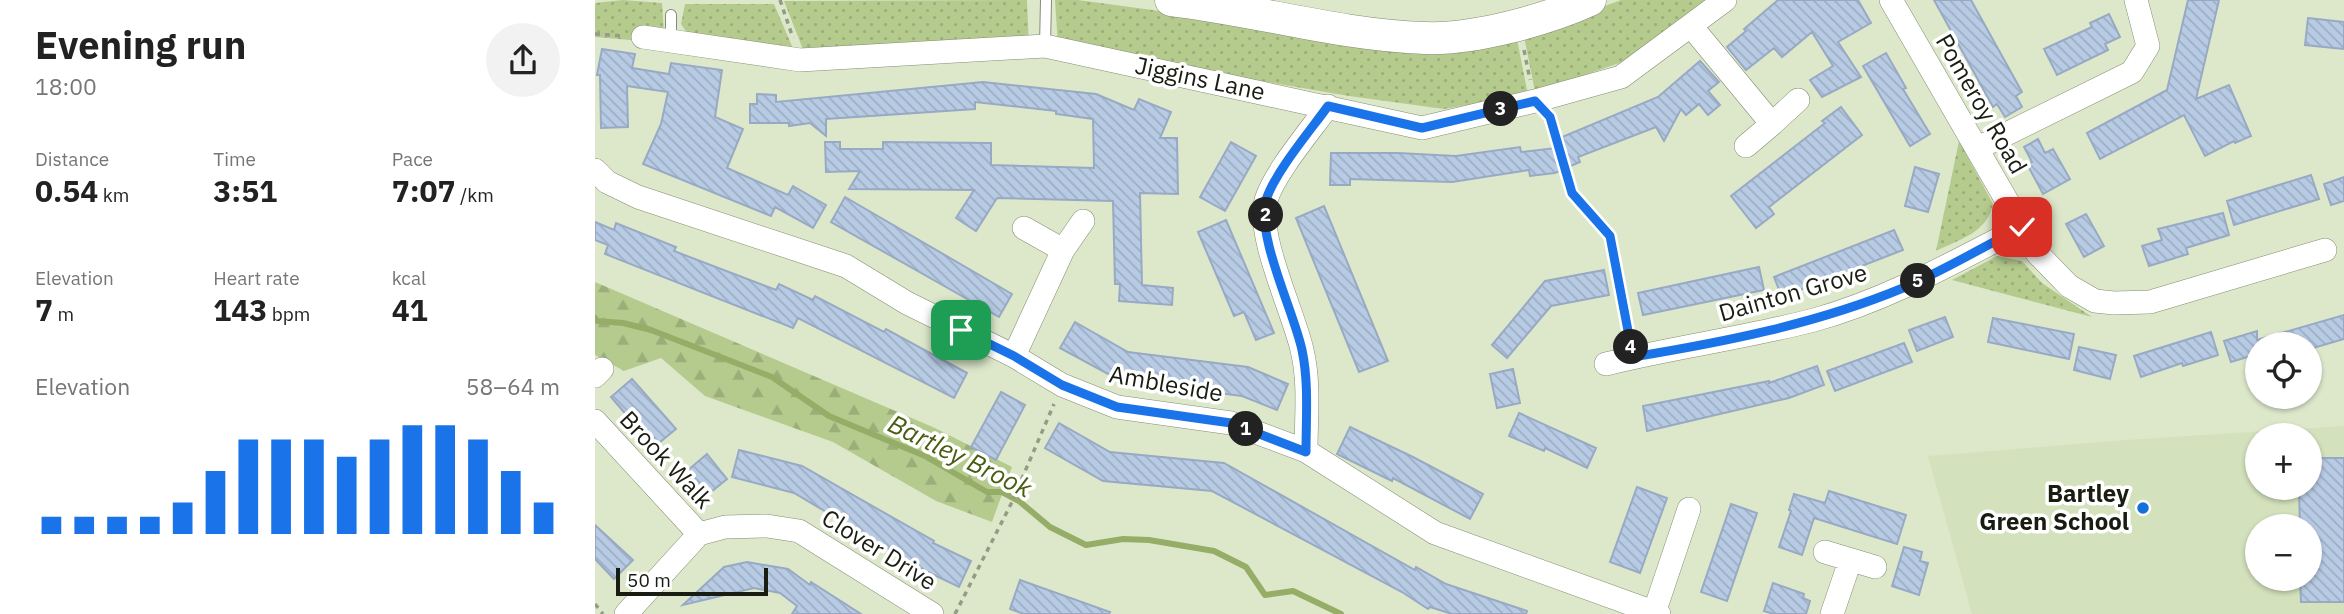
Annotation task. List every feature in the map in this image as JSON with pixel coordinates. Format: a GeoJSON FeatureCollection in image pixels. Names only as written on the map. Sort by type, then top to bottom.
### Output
{"type":"FeatureCollection","features":[{"type":"Feature","properties":{"kind":"street"},"geometry":{"type":"LineString","coordinates":[[1171,0],[1340,30],[1426,38],[1474,34],[1519,24],[1590,0]]}},
{"type":"Feature","properties":{"kind":"street","name":"Jiggins Lane"},"geometry":{"type":"LineString","coordinates":[[643,37],[800,60],[1045,46],[1422,128],[1621,77],[1725,0]]}},
{"type":"Feature","properties":{"kind":"street","name":"Pomeroy Road"},"geometry":{"type":"LineString","coordinates":[[1891,0],[2037,253],[2069,286],[2095,301],[2150,302],[2325,250]]}},
{"type":"Feature","properties":{"kind":"street"},"geometry":{"type":"LineString","coordinates":[[1977,148],[2132,72],[2148,46],[2136,0]]}},
{"type":"Feature","properties":{"kind":"street"},"geometry":{"type":"LineString","coordinates":[[1691,26],[1772,124]]}},
{"type":"Feature","properties":{"kind":"street"},"geometry":{"type":"LineString","coordinates":[[1746,146],[1798,100]]}},
{"type":"Feature","properties":{"kind":"street"},"geometry":{"type":"LineString","coordinates":[[1306,452],[1307,377],[1302,348],[1266,232],[1266,202],[1279,176],[1328,106]]}},
{"type":"Feature","properties":{"kind":"street","name":"Ambleside"},"geometry":{"type":"LineString","coordinates":[[595,170],[607,182],[638,197],[846,266],[907,303],[1014,356],[1062,385],[1117,407],[1231,423],[1306,452],[1435,533],[1656,613],[1689,509]]}},
{"type":"Feature","properties":{"kind":"street"},"geometry":{"type":"LineString","coordinates":[[1014,356],[1063,250],[1083,221]]}},
{"type":"Feature","properties":{"kind":"street","name":"Dainton Grove"},"geometry":{"type":"LineString","coordinates":[[1606,364],[1707,345],[1816,319],[1904,288],[2022,227]]}},
{"type":"Feature","properties":{"kind":"street"},"geometry":{"type":"LineString","coordinates":[[1024,228],[1063,250]]}},
{"type":"Feature","properties":{"kind":"street","name":"Brook Walk"},"geometry":{"type":"LineString","coordinates":[[595,421],[699,534]]}},
{"type":"Feature","properties":{"kind":"street","name":"Clover Drive"},"geometry":{"type":"LineString","coordinates":[[699,534],[725,527],[767,526],[799,531],[932,614]]}},
{"type":"Feature","properties":{"kind":"street"},"geometry":{"type":"LineString","coordinates":[[626,614],[699,534]]}},
{"type":"Feature","properties":{"kind":"street"},"geometry":{"type":"LineString","coordinates":[[1825,552],[1875,568]]}},
{"type":"Feature","properties":{"kind":"street"},"geometry":{"type":"LineString","coordinates":[[1832,614],[1850,561]]}},
{"type":"Feature","properties":{"kind":"lane"},"geometry":{"type":"LineString","coordinates":[[1045,46],[1046,0]]}},
{"type":"Feature","properties":{"kind":"lane"},"geometry":{"type":"LineString","coordinates":[[671,15],[671,40]]}},
{"type":"Feature","properties":{"kind":"path"},"geometry":{"type":"LineString","coordinates":[[780,0],[800,60]]}},
{"type":"Feature","properties":{"kind":"path"},"geometry":{"type":"LineString","coordinates":[[1519,24],[1535,101],[1550,117],[1572,193],[1610,236],[1633,357]]}},
{"type":"Feature","properties":{"kind":"path"},"geometry":{"type":"LineString","coordinates":[[595,34],[643,37]]}},
{"type":"Feature","properties":{"kind":"path"},"geometry":{"type":"LineString","coordinates":[[955,614],[1018,488],[1062,385]]}},
{"type":"Feature","properties":{"kind":"path"},"geometry":{"type":"LineString","coordinates":[[595,604],[603,614]]}},
{"type":"Feature","properties":{"kind":"shaded area","name":"Bartley Green School"},"geometry":{"type":"Polygon","coordinates":[[[2344,426],[2344,614],[1972,614],[1928,456],[2245,432],[2245,500],[2322,500],[2322,427],[2344,426]]]}},
{"type":"Feature","properties":{"kind":"green space"},"geometry":{"type":"Polygon","coordinates":[[[623,0],[662,3],[665,48],[630,40],[595,37],[595,3],[623,0]]]}},
{"type":"Feature","properties":{"kind":"green space"},"geometry":{"type":"Polygon","coordinates":[[[1027,0],[1029,46],[804,52],[784,1],[1027,0]]]}},
{"type":"Feature","properties":{"kind":"green space"},"geometry":{"type":"Polygon","coordinates":[[[1055,0],[1078,0],[1219,19],[1517,39],[1528,95],[1444,109],[1349,96],[1058,46],[1055,0]]]}},
{"type":"Feature","properties":{"kind":"green space"},"geometry":{"type":"Polygon","coordinates":[[[1621,0],[1710,0],[1631,59],[1535,92],[1524,36],[1621,0]]]}},
{"type":"Feature","properties":{"kind":"green space"},"geometry":{"type":"Polygon","coordinates":[[[685,4],[774,4],[795,53],[691,39],[681,24],[685,4]]]}},
{"type":"Feature","properties":{"kind":"green space"},"geometry":{"type":"Polygon","coordinates":[[[1959,141],[1993,204],[1990,214],[1979,228],[1963,239],[1936,251],[1959,141]]]}},
{"type":"Feature","properties":{"kind":"green space"},"geometry":{"type":"Polygon","coordinates":[[[1997,256],[2022,261],[2042,283],[2092,317],[1952,280],[1997,256]]]}},
{"type":"Feature","properties":{"kind":"green space"},"geometry":{"type":"Polygon","coordinates":[[[595,282],[935,428],[1012,467],[992,522],[936,501],[833,442],[705,396],[661,358],[624,371],[595,355],[595,282]]]}},
{"type":"Feature","properties":{"kind":"building"},"geometry":{"type":"Polygon","coordinates":[[[1778,0],[1858,0],[1871,23],[1838,42],[1861,77],[1822,97],[1810,80],[1833,66],[1812,32],[1782,57],[1774,48],[1746,70],[1727,47],[1778,0]]]}},
{"type":"Feature","properties":{"kind":"building"},"geometry":{"type":"Polygon","coordinates":[[[1934,0],[1971,0],[2022,92],[2016,96],[2022,107],[2005,117],[1997,104],[1993,107],[1934,0]]]}},
{"type":"Feature","properties":{"kind":"building"},"geometry":{"type":"Polygon","coordinates":[[[2188,0],[2219,0],[2196,99],[2229,85],[2251,136],[2235,143],[2234,141],[2205,156],[2184,115],[2100,159],[2087,133],[2167,90],[2188,0]]]}},
{"type":"Feature","properties":{"kind":"building"},"geometry":{"type":"Polygon","coordinates":[[[2109,14],[2120,37],[2105,44],[2108,50],[2057,75],[2044,49],[2092,27],[2090,23],[2109,14]]]}},
{"type":"Feature","properties":{"kind":"building"},"geometry":{"type":"Polygon","coordinates":[[[2308,18],[2344,22],[2344,49],[2305,45],[2308,18]]]}},
{"type":"Feature","properties":{"kind":"building"},"geometry":{"type":"Polygon","coordinates":[[[602,49],[635,54],[632,68],[669,74],[671,63],[722,70],[715,117],[743,129],[727,168],[788,195],[793,186],[826,205],[813,228],[775,207],[771,216],[643,164],[661,124],[668,92],[627,86],[628,127],[601,128],[600,75],[597,75],[602,49]]]}},
{"type":"Feature","properties":{"kind":"building"},"geometry":{"type":"Polygon","coordinates":[[[1886,53],[1906,88],[1903,89],[1930,134],[1910,146],[1863,66],[1886,53]]]}},
{"type":"Feature","properties":{"kind":"building"},"geometry":{"type":"Polygon","coordinates":[[[1700,61],[1719,82],[1708,91],[1720,105],[1708,115],[1699,104],[1686,115],[1681,109],[1664,141],[1656,127],[1578,157],[1580,162],[1555,173],[1530,176],[1529,170],[1452,182],[1350,179],[1350,185],[1330,185],[1331,153],[1456,156],[1520,147],[1521,152],[1565,147],[1562,137],[1658,97],[1700,61]]]}},
{"type":"Feature","properties":{"kind":"building"},"geometry":{"type":"Polygon","coordinates":[[[983,82],[1096,94],[1134,110],[1139,99],[1171,112],[1160,138],[1177,138],[1178,194],[1140,193],[1142,285],[1173,288],[1172,305],[1119,301],[1120,284],[1115,284],[1113,201],[997,198],[976,231],[956,218],[974,190],[849,189],[860,171],[826,172],[825,142],[840,142],[840,149],[883,149],[883,142],[991,143],[991,165],[1094,168],[1093,119],[1056,114],[1056,111],[975,102],[975,109],[826,119],[826,136],[810,123],[789,126],[789,123],[750,123],[750,104],[757,104],[757,94],[776,95],[776,102],[983,82]]]}},
{"type":"Feature","properties":{"kind":"building"},"geometry":{"type":"Polygon","coordinates":[[[1841,107],[1862,135],[1769,207],[1774,214],[1756,228],[1731,196],[1825,123],[1822,121],[1841,107]]]}},
{"type":"Feature","properties":{"kind":"building"},"geometry":{"type":"Polygon","coordinates":[[[2038,139],[2045,153],[2053,149],[2070,179],[2043,194],[2027,164],[2032,162],[2024,147],[2038,139]]]}},
{"type":"Feature","properties":{"kind":"building"},"geometry":{"type":"Polygon","coordinates":[[[1231,142],[1256,156],[1225,211],[1200,197],[1231,142]]]}},
{"type":"Feature","properties":{"kind":"building"},"geometry":{"type":"Polygon","coordinates":[[[1915,167],[1939,174],[1928,212],[1905,206],[1915,167]]]}},
{"type":"Feature","properties":{"kind":"building"},"geometry":{"type":"Polygon","coordinates":[[[2311,175],[2319,199],[2234,225],[2227,201],[2311,175]]]}},
{"type":"Feature","properties":{"kind":"building"},"geometry":{"type":"Polygon","coordinates":[[[2344,177],[2344,201],[2331,205],[2324,184],[2344,177]]]}},
{"type":"Feature","properties":{"kind":"building"},"geometry":{"type":"Polygon","coordinates":[[[845,197],[1012,294],[999,317],[831,222],[845,197]]]}},
{"type":"Feature","properties":{"kind":"building"},"geometry":{"type":"Polygon","coordinates":[[[1324,206],[1388,361],[1359,372],[1296,218],[1324,206]]]}},
{"type":"Feature","properties":{"kind":"building"},"geometry":{"type":"Polygon","coordinates":[[[2223,213],[2229,235],[2186,248],[2188,254],[2149,266],[2142,246],[2162,240],[2158,229],[2223,213]]]}},
{"type":"Feature","properties":{"kind":"building"},"geometry":{"type":"Polygon","coordinates":[[[2086,214],[2104,246],[2084,257],[2066,224],[2086,214]]]}},
{"type":"Feature","properties":{"kind":"building"},"geometry":{"type":"Polygon","coordinates":[[[1226,220],[1274,333],[1256,340],[1244,312],[1234,316],[1198,232],[1226,220]]]}},
{"type":"Feature","properties":{"kind":"building"},"geometry":{"type":"Polygon","coordinates":[[[595,222],[614,230],[616,223],[676,247],[674,251],[776,290],[779,284],[813,300],[815,296],[884,332],[886,329],[967,373],[954,398],[798,318],[793,328],[605,254],[608,245],[595,240],[595,222]]]}},
{"type":"Feature","properties":{"kind":"building"},"geometry":{"type":"Polygon","coordinates":[[[1894,230],[1903,250],[1782,297],[1774,277],[1894,230]]]}},
{"type":"Feature","properties":{"kind":"building"},"geometry":{"type":"Polygon","coordinates":[[[1759,267],[1764,290],[1643,315],[1638,293],[1759,267]]]}},
{"type":"Feature","properties":{"kind":"building"},"geometry":{"type":"Polygon","coordinates":[[[1604,270],[1609,295],[1551,306],[1507,358],[1492,345],[1545,281],[1604,270]]]}},
{"type":"Feature","properties":{"kind":"building"},"geometry":{"type":"Polygon","coordinates":[[[2344,315],[2344,339],[2322,345],[2322,332],[2285,332],[2344,315]]]}},
{"type":"Feature","properties":{"kind":"building"},"geometry":{"type":"Polygon","coordinates":[[[1945,317],[1953,337],[1917,351],[1909,330],[1945,317]]]}},
{"type":"Feature","properties":{"kind":"building"},"geometry":{"type":"Polygon","coordinates":[[[1993,318],[2074,334],[2069,359],[1988,342],[1993,318]]]}},
{"type":"Feature","properties":{"kind":"building"},"geometry":{"type":"Polygon","coordinates":[[[1075,322],[1128,352],[1248,367],[1288,384],[1277,410],[1242,396],[1211,392],[1211,389],[1123,382],[1060,348],[1075,322]]]}},
{"type":"Feature","properties":{"kind":"building"},"geometry":{"type":"Polygon","coordinates":[[[2211,332],[2218,355],[2183,366],[2182,363],[2141,377],[2134,356],[2211,332]]]}},
{"type":"Feature","properties":{"kind":"building"},"geometry":{"type":"Polygon","coordinates":[[[2245,335],[2245,358],[2231,362],[2224,341],[2245,335]]]}},
{"type":"Feature","properties":{"kind":"building"},"geometry":{"type":"Polygon","coordinates":[[[1904,343],[1912,362],[1835,391],[1827,371],[1904,343]]]}},
{"type":"Feature","properties":{"kind":"building"},"geometry":{"type":"Polygon","coordinates":[[[2079,347],[2116,355],[2110,379],[2074,370],[2079,347]]]}},
{"type":"Feature","properties":{"kind":"building"},"geometry":{"type":"Polygon","coordinates":[[[1817,366],[1824,385],[1789,398],[1647,431],[1643,406],[1769,383],[1817,366]]]}},
{"type":"Feature","properties":{"kind":"building"},"geometry":{"type":"Polygon","coordinates":[[[1513,369],[1520,403],[1497,408],[1490,374],[1513,369]]]}},
{"type":"Feature","properties":{"kind":"building"},"geometry":{"type":"Polygon","coordinates":[[[632,379],[676,429],[654,447],[611,397],[632,379]]]}},
{"type":"Feature","properties":{"kind":"building"},"geometry":{"type":"Polygon","coordinates":[[[1001,392],[1025,405],[996,460],[971,447],[1001,392]]]}},
{"type":"Feature","properties":{"kind":"building"},"geometry":{"type":"Polygon","coordinates":[[[1519,413],[1596,448],[1587,468],[1545,448],[1544,451],[1509,436],[1519,413]]]}},
{"type":"Feature","properties":{"kind":"building"},"geometry":{"type":"Polygon","coordinates":[[[1059,423],[1110,452],[1224,463],[1415,570],[1416,567],[1446,584],[1527,611],[1526,614],[1452,614],[1430,607],[1428,609],[1402,592],[1212,491],[1103,481],[1045,448],[1059,423]]]}},
{"type":"Feature","properties":{"kind":"building"},"geometry":{"type":"Polygon","coordinates":[[[1350,427],[1483,494],[1470,519],[1393,478],[1392,481],[1337,454],[1350,427]]]}},
{"type":"Feature","properties":{"kind":"building"},"geometry":{"type":"Polygon","coordinates":[[[739,450],[802,466],[934,541],[933,543],[971,561],[959,587],[930,573],[794,493],[732,477],[739,450]]]}},
{"type":"Feature","properties":{"kind":"building"},"geometry":{"type":"Polygon","coordinates":[[[707,454],[727,479],[701,500],[681,476],[707,454]]]}},
{"type":"Feature","properties":{"kind":"building"},"geometry":{"type":"Polygon","coordinates":[[[2322,458],[2344,458],[2344,602],[2301,602],[2301,591],[2322,591],[2322,514],[2300,514],[2299,500],[2322,500],[2322,458]]]}},
{"type":"Feature","properties":{"kind":"building"},"geometry":{"type":"Polygon","coordinates":[[[1637,487],[1667,498],[1640,573],[1610,562],[1637,487]]]}},
{"type":"Feature","properties":{"kind":"building"},"geometry":{"type":"Polygon","coordinates":[[[1829,491],[1906,515],[1897,544],[1814,518],[1802,555],[1779,547],[1794,494],[1825,503],[1829,491]]]}},
{"type":"Feature","properties":{"kind":"building"},"geometry":{"type":"Polygon","coordinates":[[[1731,504],[1757,513],[1727,601],[1701,592],[1731,504]]]}},
{"type":"Feature","properties":{"kind":"building"},"geometry":{"type":"Polygon","coordinates":[[[595,525],[633,560],[614,579],[595,559],[595,525]]]}},
{"type":"Feature","properties":{"kind":"building"},"geometry":{"type":"Polygon","coordinates":[[[1904,547],[1922,552],[1920,561],[1928,563],[1919,595],[1892,586],[1904,547]]]}},
{"type":"Feature","properties":{"kind":"building"},"geometry":{"type":"Polygon","coordinates":[[[747,562],[788,569],[861,614],[792,614],[797,606],[780,593],[754,588],[683,605],[724,567],[747,562]]]}},
{"type":"Feature","properties":{"kind":"building"},"geometry":{"type":"Polygon","coordinates":[[[1020,580],[1110,612],[1024,614],[1010,609],[1020,580]]]}},
{"type":"Feature","properties":{"kind":"building"},"geometry":{"type":"Polygon","coordinates":[[[1773,583],[1804,594],[1803,598],[1810,601],[1806,614],[1774,614],[1764,611],[1773,583]]]}},
{"type":"Feature","properties":{"kind":"waterway","name":"Bartley Brook"},"geometry":{"type":"LineString","coordinates":[[595,318],[597,321],[623,323],[651,330],[772,377],[829,416],[925,456],[987,492],[1002,492],[1019,501],[1050,527],[1086,545],[1123,539],[1149,540],[1214,551],[1246,567],[1265,595],[1293,591],[1341,614]]}},
{"type":"Feature","properties":{"kind":"place","name":"Bartley Green School"},"geometry":{"type":"Point","coordinates":[2143,508]}},
{"type":"Feature","properties":{"kind":"route"},"geometry":{"type":"LineString","coordinates":[[961,330],[1014,356],[1062,385],[1117,407],[1231,423],[1306,452],[1307,377],[1302,348],[1266,232],[1266,202],[1279,176],[1328,106],[1422,128],[1535,101],[1550,117],[1572,193],[1610,236],[1633,357],[1707,345],[1816,319],[1904,288],[2022,227]]}}]}
